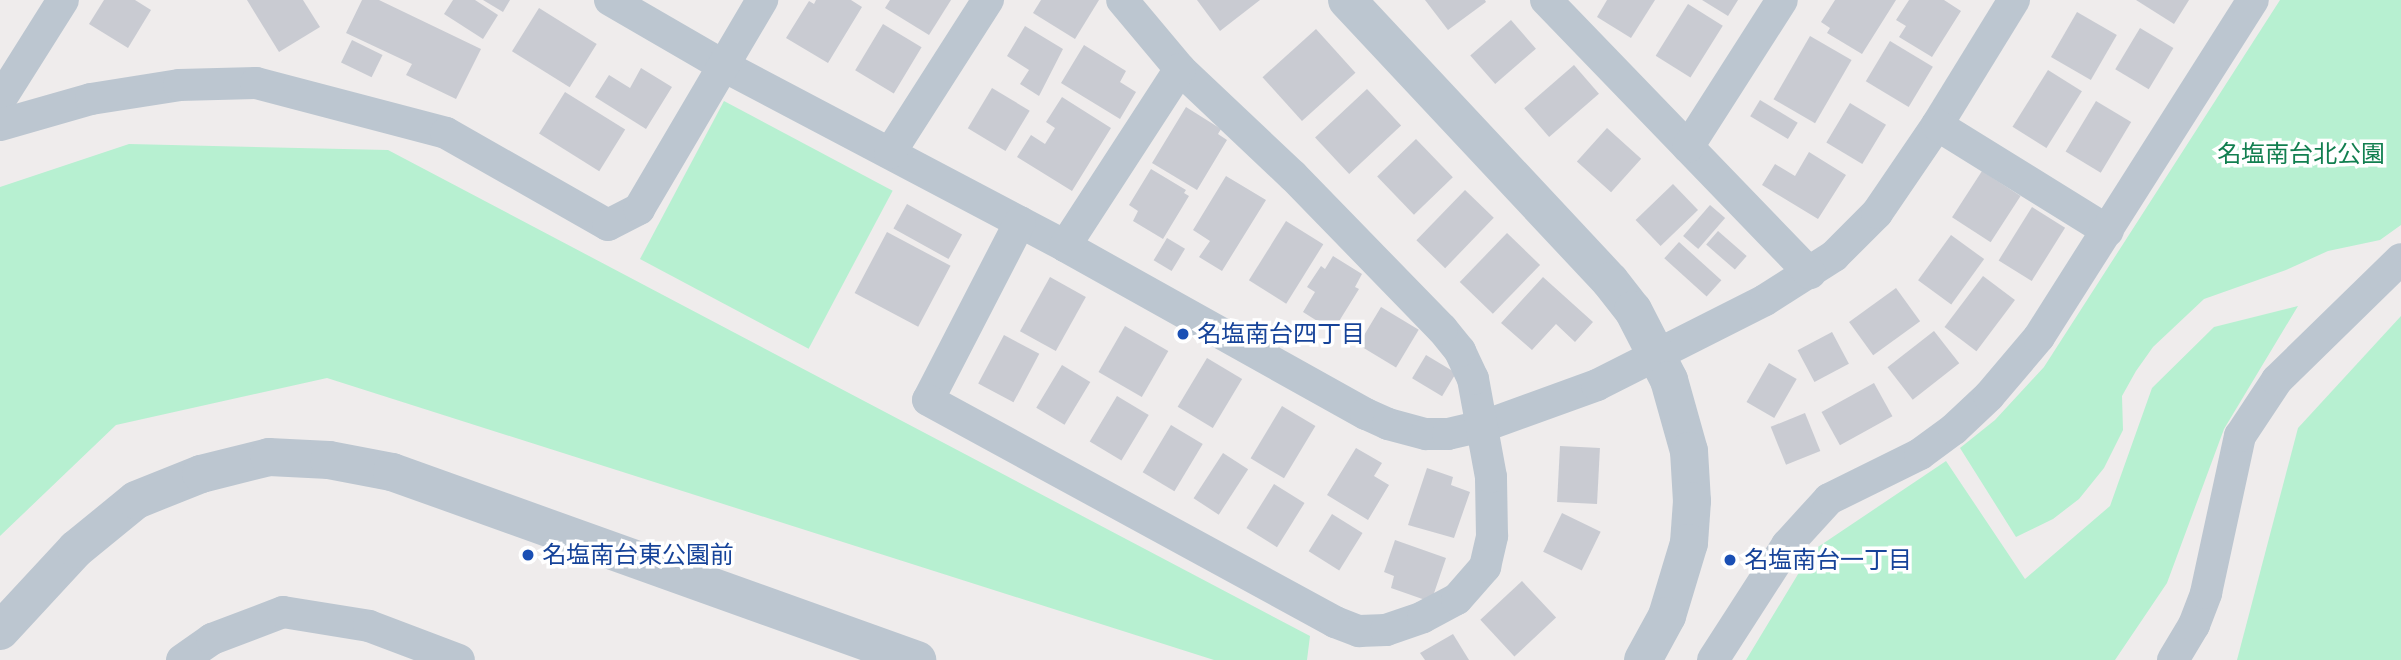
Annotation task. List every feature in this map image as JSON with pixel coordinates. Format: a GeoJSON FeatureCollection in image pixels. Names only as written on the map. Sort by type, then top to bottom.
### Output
{"type":"FeatureCollection","features":[{"type":"Feature","properties":{"kind":"street"},"geometry":{"type":"LineString","coordinates":[[0,100],[63,0]]}},
{"type":"Feature","properties":{"kind":"street"},"geometry":{"type":"LineString","coordinates":[[610,0],[722,65],[1065,246],[1388,424],[1426,434],[1448,434],[1484,426],[1597,384],[1765,300],[1810,273],[1855,238],[1877,213],[1937,125],[2014,0]]}},
{"type":"Feature","properties":{"kind":"street"},"geometry":{"type":"LineString","coordinates":[[0,125],[103,97],[179,85],[256,83],[446,133],[608,225],[639,209],[762,0]]}},
{"type":"Feature","properties":{"kind":"street"},"geometry":{"type":"LineString","coordinates":[[890,153],[988,0]]}},
{"type":"Feature","properties":{"kind":"street"},"geometry":{"type":"LineString","coordinates":[[1020,222],[928,400],[1335,622],[1359,631],[1386,630],[1423,617],[1457,599],[1485,566],[1492,536],[1492,509],[1484,426],[1469,366],[1443,328],[1293,176],[1180,69],[1122,0]]}},
{"type":"Feature","properties":{"kind":"street"},"geometry":{"type":"LineString","coordinates":[[1347,0],[1610,281],[1633,310],[1657,354],[1679,407],[1689,451],[1692,501],[1689,543],[1678,583],[1667,616],[1643,660]]}},
{"type":"Feature","properties":{"kind":"street"},"geometry":{"type":"LineString","coordinates":[[1688,147],[1782,0]]}},
{"type":"Feature","properties":{"kind":"street"},"geometry":{"type":"LineString","coordinates":[[1713,660],[1787,545],[1829,499],[1920,454],[1954,429],[1989,396],[2039,337],[2253,0]]}},
{"type":"Feature","properties":{"kind":"street"},"geometry":{"type":"LineString","coordinates":[[1551,2],[1810,273]]}},
{"type":"Feature","properties":{"kind":"street"},"geometry":{"type":"LineString","coordinates":[[1065,246],[1180,69]]}},
{"type":"Feature","properties":{"kind":"street"},"geometry":{"type":"LineString","coordinates":[[1937,125],[2108,231]]}},
{"type":"Feature","properties":{"kind":"street"},"geometry":{"type":"LineString","coordinates":[[2173,660],[2194,625],[2206,593],[2240,436],[2277,380],[2401,259]]}},
{"type":"Feature","properties":{"kind":"street"},"geometry":{"type":"LineString","coordinates":[[0,631],[76,549],[136,500],[201,474],[269,457],[329,460],[392,472],[917,660]]}},
{"type":"Feature","properties":{"kind":"street"},"geometry":{"type":"LineString","coordinates":[[182,660],[212,639],[283,612],[369,626],[459,660]]}},
{"type":"Feature","properties":{"kind":"green space","name":"名塩南台北公園"},"geometry":{"type":"Polygon","coordinates":[[[2280,0],[2401,0],[2401,225],[2380,240],[2328,251],[2286,270],[2204,299],[2153,347],[2136,371],[2122,396],[2123,430],[2104,468],[2079,499],[2053,519],[2016,537],[1960,448],[1995,420],[2044,367],[2280,0]]]}},
{"type":"Feature","properties":{"kind":"green space"},"geometry":{"type":"Polygon","coordinates":[[[724,101],[893,191],[809,349],[640,259],[724,101]]]}},
{"type":"Feature","properties":{"kind":"green space"},"geometry":{"type":"Polygon","coordinates":[[[129,144],[388,150],[1310,636],[1307,660],[1214,660],[327,378],[116,425],[0,536],[0,187],[129,144]]]}},
{"type":"Feature","properties":{"kind":"green space"},"geometry":{"type":"Polygon","coordinates":[[[2298,306],[2224,429],[2167,583],[2115,660],[1746,660],[1812,551],[1946,461],[2025,579],[2110,506],[2152,388],[2214,327],[2298,306]]]}},
{"type":"Feature","properties":{"kind":"green space"},"geometry":{"type":"Polygon","coordinates":[[[2401,316],[2401,660],[2237,660],[2298,428],[2401,316]]]}},
{"type":"Feature","properties":{"kind":"building"},"geometry":{"type":"Polygon","coordinates":[[[104,0],[135,0],[151,10],[128,48],[89,24],[104,0]]]}},
{"type":"Feature","properties":{"kind":"building"},"geometry":{"type":"Polygon","coordinates":[[[247,0],[303,0],[320,27],[279,52],[247,0]]]}},
{"type":"Feature","properties":{"kind":"building"},"geometry":{"type":"Polygon","coordinates":[[[362,0],[379,0],[481,49],[456,99],[406,75],[412,64],[346,33],[362,0]]]}},
{"type":"Feature","properties":{"kind":"building"},"geometry":{"type":"Polygon","coordinates":[[[453,0],[475,0],[498,15],[483,39],[444,14],[453,0]]]}},
{"type":"Feature","properties":{"kind":"building"},"geometry":{"type":"Polygon","coordinates":[[[483,0],[510,0],[503,12],[483,0]]]}},
{"type":"Feature","properties":{"kind":"building"},"geometry":{"type":"Polygon","coordinates":[[[816,0],[851,0],[862,7],[828,63],[786,38],[809,1],[814,4],[816,0]]]}},
{"type":"Feature","properties":{"kind":"building"},"geometry":{"type":"Polygon","coordinates":[[[890,0],[951,0],[929,35],[885,8],[890,0]]]}},
{"type":"Feature","properties":{"kind":"building"},"geometry":{"type":"Polygon","coordinates":[[[1041,0],[1099,0],[1075,39],[1033,13],[1041,0]]]}},
{"type":"Feature","properties":{"kind":"building"},"geometry":{"type":"Polygon","coordinates":[[[1197,0],[1260,0],[1220,31],[1197,0]]]}},
{"type":"Feature","properties":{"kind":"building"},"geometry":{"type":"Polygon","coordinates":[[[1425,0],[1485,0],[1486,2],[1448,30],[1425,0]]]}},
{"type":"Feature","properties":{"kind":"building"},"geometry":{"type":"Polygon","coordinates":[[[1607,0],[1655,0],[1631,38],[1597,17],[1607,0]]]}},
{"type":"Feature","properties":{"kind":"building"},"geometry":{"type":"Polygon","coordinates":[[[1702,0],[1738,0],[1728,16],[1702,0]]]}},
{"type":"Feature","properties":{"kind":"building"},"geometry":{"type":"Polygon","coordinates":[[[1835,0],[1896,0],[1862,54],[1827,33],[1830,28],[1821,22],[1835,0]]]}},
{"type":"Feature","properties":{"kind":"building"},"geometry":{"type":"Polygon","coordinates":[[[1909,0],[1944,0],[1961,11],[1932,57],[1899,37],[1906,26],[1896,20],[1909,0]]]}},
{"type":"Feature","properties":{"kind":"building"},"geometry":{"type":"Polygon","coordinates":[[[2136,0],[2189,0],[2174,24],[2136,0]]]}},
{"type":"Feature","properties":{"kind":"building"},"geometry":{"type":"Polygon","coordinates":[[[1688,4],[1723,26],[1690,77],[1656,56],[1688,4]]]}},
{"type":"Feature","properties":{"kind":"building"},"geometry":{"type":"Polygon","coordinates":[[[539,8],[597,44],[570,87],[512,51],[539,8]]]}},
{"type":"Feature","properties":{"kind":"building"},"geometry":{"type":"Polygon","coordinates":[[[2077,12],[2117,35],[2091,80],[2051,57],[2077,12]]]}},
{"type":"Feature","properties":{"kind":"building"},"geometry":{"type":"Polygon","coordinates":[[[1511,20],[1536,49],[1495,84],[1470,55],[1511,20]]]}},
{"type":"Feature","properties":{"kind":"building"},"geometry":{"type":"Polygon","coordinates":[[[883,24],[922,47],[894,93],[855,70],[883,24]]]}},
{"type":"Feature","properties":{"kind":"building"},"geometry":{"type":"Polygon","coordinates":[[[1025,26],[1063,49],[1039,96],[1020,84],[1029,70],[1007,56],[1025,26]]]}},
{"type":"Feature","properties":{"kind":"building"},"geometry":{"type":"Polygon","coordinates":[[[2140,28],[2173,48],[2149,89],[2115,69],[2140,28]]]}},
{"type":"Feature","properties":{"kind":"building"},"geometry":{"type":"Polygon","coordinates":[[[1316,29],[1355,73],[1302,121],[1262,77],[1316,29]]]}},
{"type":"Feature","properties":{"kind":"building"},"geometry":{"type":"Polygon","coordinates":[[[1810,36],[1852,60],[1815,123],[1774,99],[1810,36]]]}},
{"type":"Feature","properties":{"kind":"building"},"geometry":{"type":"Polygon","coordinates":[[[352,40],[383,55],[372,77],[341,62],[352,40]]]}},
{"type":"Feature","properties":{"kind":"building"},"geometry":{"type":"Polygon","coordinates":[[[1890,41],[1933,67],[1909,107],[1866,81],[1890,41]]]}},
{"type":"Feature","properties":{"kind":"building"},"geometry":{"type":"Polygon","coordinates":[[[1084,45],[1126,71],[1120,82],[1136,92],[1120,119],[1061,83],[1084,45]]]}},
{"type":"Feature","properties":{"kind":"building"},"geometry":{"type":"Polygon","coordinates":[[[1574,65],[1599,94],[1549,137],[1524,108],[1574,65]]]}},
{"type":"Feature","properties":{"kind":"building"},"geometry":{"type":"Polygon","coordinates":[[[641,68],[672,87],[646,129],[595,97],[609,75],[630,88],[641,68]]]}},
{"type":"Feature","properties":{"kind":"building"},"geometry":{"type":"Polygon","coordinates":[[[2048,70],[2082,91],[2046,148],[2012,127],[2048,70]]]}},
{"type":"Feature","properties":{"kind":"building"},"geometry":{"type":"Polygon","coordinates":[[[992,88],[1030,111],[1006,151],[968,128],[992,88]]]}},
{"type":"Feature","properties":{"kind":"building"},"geometry":{"type":"Polygon","coordinates":[[[1367,89],[1401,126],[1349,174],[1315,137],[1367,89]]]}},
{"type":"Feature","properties":{"kind":"building"},"geometry":{"type":"Polygon","coordinates":[[[565,92],[625,130],[599,171],[539,134],[565,92]]]}},
{"type":"Feature","properties":{"kind":"building"},"geometry":{"type":"Polygon","coordinates":[[[1062,97],[1111,128],[1072,191],[1017,157],[1031,135],[1045,144],[1055,128],[1046,122],[1062,97]]]}},
{"type":"Feature","properties":{"kind":"building"},"geometry":{"type":"Polygon","coordinates":[[[1760,100],[1798,123],[1788,139],[1750,116],[1760,100]]]}},
{"type":"Feature","properties":{"kind":"building"},"geometry":{"type":"Polygon","coordinates":[[[2096,101],[2131,122],[2101,173],[2066,152],[2096,101]]]}},
{"type":"Feature","properties":{"kind":"building"},"geometry":{"type":"Polygon","coordinates":[[[1850,103],[1886,125],[1862,164],[1826,142],[1850,103]]]}},
{"type":"Feature","properties":{"kind":"building"},"geometry":{"type":"Polygon","coordinates":[[[1186,107],[1221,129],[1218,134],[1227,140],[1197,190],[1152,163],[1186,107]]]}},
{"type":"Feature","properties":{"kind":"building"},"geometry":{"type":"Polygon","coordinates":[[[1607,128],[1641,159],[1611,192],[1577,161],[1607,128]]]}},
{"type":"Feature","properties":{"kind":"building"},"geometry":{"type":"Polygon","coordinates":[[[1416,139],[1453,177],[1414,215],[1377,177],[1416,139]]]}},
{"type":"Feature","properties":{"kind":"building"},"geometry":{"type":"Polygon","coordinates":[[[1809,152],[1846,175],[1818,219],[1762,185],[1775,164],[1795,176],[1809,152]]]}},
{"type":"Feature","properties":{"kind":"building"},"geometry":{"type":"Polygon","coordinates":[[[1151,169],[1186,190],[1184,193],[1189,196],[1163,239],[1133,221],[1138,211],[1129,205],[1151,169]]]}},
{"type":"Feature","properties":{"kind":"building"},"geometry":{"type":"Polygon","coordinates":[[[1982,171],[2021,196],[1991,242],[1952,217],[1982,171]]]}},
{"type":"Feature","properties":{"kind":"building"},"geometry":{"type":"Polygon","coordinates":[[[1226,176],[1266,200],[1222,271],[1199,257],[1210,241],[1193,230],[1226,176]]]}},
{"type":"Feature","properties":{"kind":"building"},"geometry":{"type":"Polygon","coordinates":[[[1673,184],[1698,210],[1661,246],[1636,220],[1673,184]]]}},
{"type":"Feature","properties":{"kind":"building"},"geometry":{"type":"Polygon","coordinates":[[[1465,190],[1494,218],[1445,268],[1416,240],[1465,190]]]}},
{"type":"Feature","properties":{"kind":"building"},"geometry":{"type":"Polygon","coordinates":[[[907,204],[962,235],[949,259],[893,228],[907,204]]]}},
{"type":"Feature","properties":{"kind":"building"},"geometry":{"type":"Polygon","coordinates":[[[1710,205],[1725,218],[1698,249],[1683,236],[1710,205]]]}},
{"type":"Feature","properties":{"kind":"building"},"geometry":{"type":"Polygon","coordinates":[[[2032,207],[2065,228],[2032,281],[1999,260],[2032,207]]]}},
{"type":"Feature","properties":{"kind":"building"},"geometry":{"type":"Polygon","coordinates":[[[1286,221],[1323,244],[1286,304],[1249,280],[1286,221]]]}},
{"type":"Feature","properties":{"kind":"building"},"geometry":{"type":"Polygon","coordinates":[[[1718,231],[1747,256],[1735,270],[1706,245],[1718,231]]]}},
{"type":"Feature","properties":{"kind":"building"},"geometry":{"type":"Polygon","coordinates":[[[887,232],[951,266],[918,327],[855,293],[887,232]]]}},
{"type":"Feature","properties":{"kind":"building"},"geometry":{"type":"Polygon","coordinates":[[[1507,233],[1540,265],[1493,314],[1460,282],[1507,233]]]}},
{"type":"Feature","properties":{"kind":"building"},"geometry":{"type":"Polygon","coordinates":[[[1951,235],[1984,259],[1951,304],[1918,280],[1951,235]]]}},
{"type":"Feature","properties":{"kind":"building"},"geometry":{"type":"Polygon","coordinates":[[[1167,238],[1185,249],[1172,271],[1154,260],[1167,238]]]}},
{"type":"Feature","properties":{"kind":"building"},"geometry":{"type":"Polygon","coordinates":[[[1679,242],[1721,280],[1707,296],[1664,258],[1679,242]]]}},
{"type":"Feature","properties":{"kind":"building"},"geometry":{"type":"Polygon","coordinates":[[[1333,256],[1362,274],[1355,287],[1359,289],[1333,331],[1303,312],[1315,292],[1307,287],[1321,266],[1325,269],[1333,256]]]}},
{"type":"Feature","properties":{"kind":"building"},"geometry":{"type":"Polygon","coordinates":[[[1983,276],[2015,300],[1976,351],[1944,327],[1983,276]]]}},
{"type":"Feature","properties":{"kind":"building"},"geometry":{"type":"Polygon","coordinates":[[[1050,277],[1086,297],[1056,351],[1020,331],[1050,277]]]}},
{"type":"Feature","properties":{"kind":"building"},"geometry":{"type":"Polygon","coordinates":[[[1543,277],[1593,322],[1575,342],[1556,324],[1532,350],[1501,323],[1543,277]]]}},
{"type":"Feature","properties":{"kind":"building"},"geometry":{"type":"Polygon","coordinates":[[[1896,288],[1920,321],[1873,355],[1849,322],[1896,288]]]}},
{"type":"Feature","properties":{"kind":"building"},"geometry":{"type":"Polygon","coordinates":[[[1381,307],[1419,330],[1396,367],[1358,345],[1381,307]]]}},
{"type":"Feature","properties":{"kind":"building"},"geometry":{"type":"Polygon","coordinates":[[[1125,326],[1168,351],[1142,397],[1098,372],[1125,326]]]}},
{"type":"Feature","properties":{"kind":"building"},"geometry":{"type":"Polygon","coordinates":[[[1934,331],[1959,363],[1913,400],[1888,367],[1934,331]]]}},
{"type":"Feature","properties":{"kind":"building"},"geometry":{"type":"Polygon","coordinates":[[[1832,332],[1849,364],[1814,382],[1798,350],[1832,332]]]}},
{"type":"Feature","properties":{"kind":"building"},"geometry":{"type":"Polygon","coordinates":[[[1004,335],[1039,354],[1013,402],[978,384],[1004,335]]]}},
{"type":"Feature","properties":{"kind":"building"},"geometry":{"type":"Polygon","coordinates":[[[1426,355],[1456,373],[1442,396],[1412,378],[1426,355]]]}},
{"type":"Feature","properties":{"kind":"building"},"geometry":{"type":"Polygon","coordinates":[[[1207,358],[1242,379],[1213,428],[1178,407],[1207,358]]]}},
{"type":"Feature","properties":{"kind":"building"},"geometry":{"type":"Polygon","coordinates":[[[1769,363],[1797,379],[1774,418],[1746,402],[1769,363]]]}},
{"type":"Feature","properties":{"kind":"building"},"geometry":{"type":"Polygon","coordinates":[[[1062,365],[1090,382],[1065,425],[1036,408],[1062,365]]]}},
{"type":"Feature","properties":{"kind":"building"},"geometry":{"type":"Polygon","coordinates":[[[1874,383],[1892,416],[1840,445],[1822,412],[1874,383]]]}},
{"type":"Feature","properties":{"kind":"building"},"geometry":{"type":"Polygon","coordinates":[[[1117,396],[1149,415],[1121,460],[1090,441],[1117,396]]]}},
{"type":"Feature","properties":{"kind":"building"},"geometry":{"type":"Polygon","coordinates":[[[1282,406],[1315,426],[1284,478],[1251,458],[1282,406]]]}},
{"type":"Feature","properties":{"kind":"building"},"geometry":{"type":"Polygon","coordinates":[[[1805,413],[1820,451],[1786,465],[1771,427],[1805,413]]]}},
{"type":"Feature","properties":{"kind":"building"},"geometry":{"type":"Polygon","coordinates":[[[1171,425],[1203,444],[1174,491],[1143,472],[1171,425]]]}},
{"type":"Feature","properties":{"kind":"building"},"geometry":{"type":"Polygon","coordinates":[[[1560,446],[1600,448],[1597,504],[1557,502],[1560,446]]]}},
{"type":"Feature","properties":{"kind":"building"},"geometry":{"type":"Polygon","coordinates":[[[1356,448],[1382,463],[1374,476],[1389,485],[1368,520],[1327,495],[1356,448]]]}},
{"type":"Feature","properties":{"kind":"building"},"geometry":{"type":"Polygon","coordinates":[[[1223,453],[1248,469],[1219,515],[1194,498],[1223,453]]]}},
{"type":"Feature","properties":{"kind":"building"},"geometry":{"type":"Polygon","coordinates":[[[1427,468],[1453,477],[1451,485],[1470,492],[1454,538],[1408,525],[1427,468]]]}},
{"type":"Feature","properties":{"kind":"building"},"geometry":{"type":"Polygon","coordinates":[[[1274,484],[1305,503],[1277,547],[1246,528],[1274,484]]]}},
{"type":"Feature","properties":{"kind":"building"},"geometry":{"type":"Polygon","coordinates":[[[1562,513],[1601,532],[1582,570],[1543,552],[1562,513]]]}},
{"type":"Feature","properties":{"kind":"building"},"geometry":{"type":"Polygon","coordinates":[[[1332,514],[1363,533],[1339,570],[1309,551],[1332,514]]]}},
{"type":"Feature","properties":{"kind":"building"},"geometry":{"type":"Polygon","coordinates":[[[1395,540],[1446,558],[1431,602],[1391,588],[1394,576],[1384,572],[1395,540]]]}},
{"type":"Feature","properties":{"kind":"building"},"geometry":{"type":"Polygon","coordinates":[[[1522,581],[1556,618],[1514,656],[1480,620],[1522,581]]]}},
{"type":"Feature","properties":{"kind":"building"},"geometry":{"type":"Polygon","coordinates":[[[1453,634],[1469,660],[1425,660],[1420,653],[1453,634]]]}},
{"type":"Feature","properties":{"kind":"place","name":"名塩南台四丁目"},"geometry":{"type":"Point","coordinates":[1183,334]}},
{"type":"Feature","properties":{"kind":"place","name":"名塩南台東公園前"},"geometry":{"type":"Point","coordinates":[528,555]}},
{"type":"Feature","properties":{"kind":"place","name":"名塩南台一丁目"},"geometry":{"type":"Point","coordinates":[1730,560]}}]}
